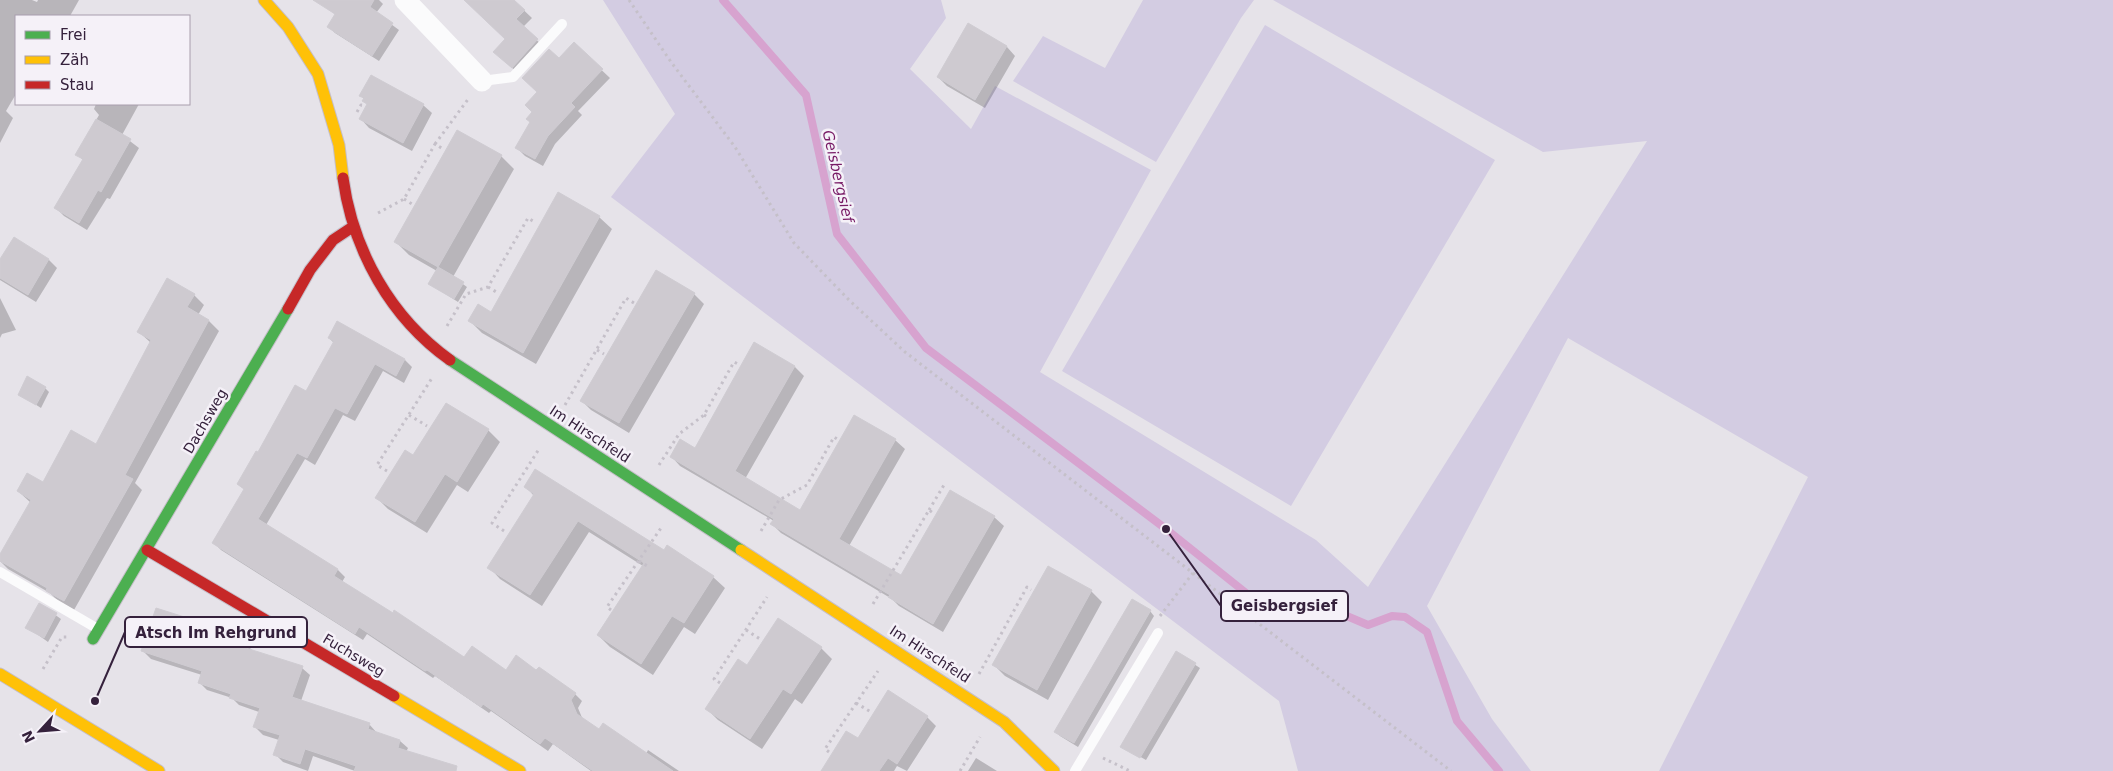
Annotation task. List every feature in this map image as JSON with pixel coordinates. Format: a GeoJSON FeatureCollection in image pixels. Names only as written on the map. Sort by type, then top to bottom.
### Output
{"type":"FeatureCollection","features":[{"type":"Feature","properties":{"kind":"street","name":"Im Hirschfeld"},"geometry":{"type":"LineString","coordinates":[[264,0],[288,28],[318,74],[339,145],[344,183],[354,226],[367,261],[385,292],[407,321],[434,348],[552,428],[967,696],[1024,740],[1054,771]]}},
{"type":"Feature","properties":{"kind":"street"},"geometry":{"type":"LineString","coordinates":[[405,0],[482,81]]}},
{"type":"Feature","properties":{"kind":"street","name":"Dachsweg"},"geometry":{"type":"LineString","coordinates":[[96,634],[310,270],[333,240],[354,226]]}},
{"type":"Feature","properties":{"kind":"street","name":"Fuchsweg"},"geometry":{"type":"LineString","coordinates":[[147,550],[520,771]]}},
{"type":"Feature","properties":{"kind":"street"},"geometry":{"type":"LineString","coordinates":[[0,674],[159,771]]}},
{"type":"Feature","properties":{"kind":"lane"},"geometry":{"type":"LineString","coordinates":[[482,81],[513,77],[562,24]]}},
{"type":"Feature","properties":{"kind":"lane"},"geometry":{"type":"LineString","coordinates":[[0,572],[96,634]]}},
{"type":"Feature","properties":{"kind":"lane"},"geometry":{"type":"LineString","coordinates":[[1075,771],[1158,634]]}},
{"type":"Feature","properties":{"kind":"path"},"geometry":{"type":"LineString","coordinates":[[628,0],[671,62],[735,147],[794,243],[848,300],[905,352],[1451,771]]}},
{"type":"Feature","properties":{"kind":"path"},"geometry":{"type":"LineString","coordinates":[[354,226],[404,199],[435,144],[482,81]]}},
{"type":"Feature","properties":{"kind":"path"},"geometry":{"type":"LineString","coordinates":[[435,144],[443,149]]}},
{"type":"Feature","properties":{"kind":"path"},"geometry":{"type":"LineString","coordinates":[[404,199],[412,204]]}},
{"type":"Feature","properties":{"kind":"path"},"geometry":{"type":"LineString","coordinates":[[434,348],[466,294],[488,287],[528,218],[536,223]]}},
{"type":"Feature","properties":{"kind":"path"},"geometry":{"type":"LineString","coordinates":[[488,287],[498,293]]}},
{"type":"Feature","properties":{"kind":"path"},"geometry":{"type":"LineString","coordinates":[[504,531],[492,522],[552,428],[626,298],[634,303]]}},
{"type":"Feature","properties":{"kind":"path"},"geometry":{"type":"LineString","coordinates":[[597,350],[604,354]]}},
{"type":"Feature","properties":{"kind":"path"},"geometry":{"type":"LineString","coordinates":[[387,471],[377,466],[446,356]]}},
{"type":"Feature","properties":{"kind":"path"},"geometry":{"type":"LineString","coordinates":[[645,488],[672,443],[679,434],[704,415],[734,362],[738,364]]}},
{"type":"Feature","properties":{"kind":"path"},"geometry":{"type":"LineString","coordinates":[[409,415],[427,426]]}},
{"type":"Feature","properties":{"kind":"path"},"geometry":{"type":"LineString","coordinates":[[704,415],[709,418]]}},
{"type":"Feature","properties":{"kind":"path"},"geometry":{"type":"LineString","coordinates":[[748,555],[779,500],[809,486],[834,437],[837,439]]}},
{"type":"Feature","properties":{"kind":"path"},"geometry":{"type":"LineString","coordinates":[[860,627],[944,484]]}},
{"type":"Feature","properties":{"kind":"path"},"geometry":{"type":"LineString","coordinates":[[611,610],[607,607],[675,507]]}},
{"type":"Feature","properties":{"kind":"path"},"geometry":{"type":"LineString","coordinates":[[929,510],[933,513]]}},
{"type":"Feature","properties":{"kind":"path"},"geometry":{"type":"LineString","coordinates":[[639,560],[649,567]]}},
{"type":"Feature","properties":{"kind":"path"},"geometry":{"type":"LineString","coordinates":[[895,567],[900,570]]}},
{"type":"Feature","properties":{"kind":"path"},"geometry":{"type":"LineString","coordinates":[[1158,634],[1156,621],[1193,573]]}},
{"type":"Feature","properties":{"kind":"path"},"geometry":{"type":"LineString","coordinates":[[720,683],[714,678],[781,576]]}},
{"type":"Feature","properties":{"kind":"path"},"geometry":{"type":"LineString","coordinates":[[967,696],[1027,587],[1031,590]]}},
{"type":"Feature","properties":{"kind":"path"},"geometry":{"type":"LineString","coordinates":[[746,630],[760,639]]}},
{"type":"Feature","properties":{"kind":"path"},"geometry":{"type":"LineString","coordinates":[[29,692],[62,637],[96,634]]}},
{"type":"Feature","properties":{"kind":"path"},"geometry":{"type":"LineString","coordinates":[[1001,635],[1005,638]]}},
{"type":"Feature","properties":{"kind":"path"},"geometry":{"type":"LineString","coordinates":[[829,752],[825,749],[893,648]]}},
{"type":"Feature","properties":{"kind":"path"},"geometry":{"type":"LineString","coordinates":[[856,703],[871,712]]}},
{"type":"Feature","properties":{"kind":"path"},"geometry":{"type":"LineString","coordinates":[[960,771],[993,715]]}},
{"type":"Feature","properties":{"kind":"path"},"geometry":{"type":"LineString","coordinates":[[1088,750],[1130,771]]}},
{"type":"Feature","properties":{"kind":"shaded area"},"geometry":{"type":"Polygon","coordinates":[[[603,0],[941,0],[946,18],[910,69],[971,129],[995,86],[1151,170],[1040,372],[1316,540],[1368,587],[1647,141],[1543,152],[1273,0],[2113,0],[2113,771],[1659,771],[1808,477],[1568,338],[1427,606],[1492,719],[1531,771],[1298,771],[1279,701],[611,197],[675,114],[603,0]]]}},
{"type":"Feature","properties":{"kind":"shaded area"},"geometry":{"type":"Polygon","coordinates":[[[1143,0],[1254,0],[1241,18],[1156,162],[1013,81],[1043,36],[1105,68],[1143,0]]]}},
{"type":"Feature","properties":{"kind":"shaded area"},"geometry":{"type":"Polygon","coordinates":[[[1265,25],[1495,160],[1291,506],[1062,371],[1265,25]]]}},
{"type":"Feature","properties":{"kind":"building"},"geometry":{"type":"Polygon","coordinates":[[[313,0],[374,0],[370,7],[393,23],[372,56],[327,27],[335,14],[313,0]]]}},
{"type":"Feature","properties":{"kind":"building"},"geometry":{"type":"Polygon","coordinates":[[[464,0],[514,0],[525,10],[516,19],[538,39],[512,68],[493,52],[505,39],[464,0]]]}},
{"type":"Feature","properties":{"kind":"building"},"geometry":{"type":"Polygon","coordinates":[[[968,23],[1007,46],[975,100],[937,77],[968,23]]]}},
{"type":"Feature","properties":{"kind":"building"},"geometry":{"type":"Polygon","coordinates":[[[574,42],[603,69],[571,103],[575,107],[548,136],[535,159],[515,148],[530,122],[526,119],[532,112],[525,105],[537,92],[522,78],[549,49],[559,58],[574,42]]]}},
{"type":"Feature","properties":{"kind":"building"},"geometry":{"type":"Polygon","coordinates":[[[371,75],[424,104],[403,143],[359,119],[367,104],[362,101],[364,98],[359,96],[371,75]]]}},
{"type":"Feature","properties":{"kind":"building"},"geometry":{"type":"Polygon","coordinates":[[[96,119],[131,139],[101,192],[98,190],[79,223],[54,208],[83,159],[75,155],[96,119]]]}},
{"type":"Feature","properties":{"kind":"building"},"geometry":{"type":"Polygon","coordinates":[[[457,130],[502,155],[438,267],[394,242],[457,130]]]}},
{"type":"Feature","properties":{"kind":"building"},"geometry":{"type":"Polygon","coordinates":[[[558,192],[600,216],[523,353],[468,321],[478,304],[491,312],[558,192]]]}},
{"type":"Feature","properties":{"kind":"building"},"geometry":{"type":"Polygon","coordinates":[[[14,237],[49,259],[28,295],[0,278],[0,259],[14,237]]]}},
{"type":"Feature","properties":{"kind":"building"},"geometry":{"type":"Polygon","coordinates":[[[438,267],[464,282],[454,299],[428,284],[438,267]]]}},
{"type":"Feature","properties":{"kind":"building"},"geometry":{"type":"Polygon","coordinates":[[[656,270],[695,293],[619,423],[580,401],[656,270]]]}},
{"type":"Feature","properties":{"kind":"building"},"geometry":{"type":"Polygon","coordinates":[[[167,278],[195,294],[187,307],[209,320],[125,475],[133,479],[64,601],[46,591],[47,588],[0,561],[0,554],[31,500],[17,491],[27,473],[43,482],[71,430],[96,444],[151,340],[137,332],[167,278]]]}},
{"type":"Feature","properties":{"kind":"building"},"geometry":{"type":"Polygon","coordinates":[[[337,321],[405,359],[396,376],[375,364],[347,414],[335,408],[307,458],[297,453],[258,519],[338,569],[334,576],[393,613],[394,610],[464,657],[472,646],[506,670],[516,655],[536,670],[539,667],[576,693],[571,700],[577,714],[599,729],[603,723],[673,771],[593,771],[545,738],[540,744],[483,704],[481,707],[359,627],[355,634],[212,543],[244,489],[237,484],[256,451],[258,452],[295,385],[306,391],[334,341],[328,338],[337,321]]]}},
{"type":"Feature","properties":{"kind":"building"},"geometry":{"type":"Polygon","coordinates":[[[754,342],[795,366],[735,471],[800,510],[854,415],[896,439],[839,539],[901,575],[950,490],[995,516],[933,624],[888,597],[890,595],[770,524],[774,519],[670,457],[680,439],[695,448],[754,342]]]}},
{"type":"Feature","properties":{"kind":"building"},"geometry":{"type":"Polygon","coordinates":[[[27,376],[46,387],[36,405],[18,395],[27,376]]]}},
{"type":"Feature","properties":{"kind":"building"},"geometry":{"type":"Polygon","coordinates":[[[446,403],[489,429],[457,482],[445,474],[415,522],[375,498],[405,450],[413,455],[446,403]]]}},
{"type":"Feature","properties":{"kind":"building"},"geometry":{"type":"Polygon","coordinates":[[[535,469],[664,550],[667,545],[714,576],[684,623],[672,616],[641,664],[597,635],[644,563],[578,521],[530,595],[487,568],[534,494],[524,487],[535,469]]]}},
{"type":"Feature","properties":{"kind":"building"},"geometry":{"type":"Polygon","coordinates":[[[1048,566],[1092,590],[1037,690],[992,665],[1048,566]]]}},
{"type":"Feature","properties":{"kind":"building"},"geometry":{"type":"Polygon","coordinates":[[[1132,599],[1151,610],[1074,743],[1054,732],[1132,599]]]}},
{"type":"Feature","properties":{"kind":"building"},"geometry":{"type":"Polygon","coordinates":[[[39,603],[57,613],[44,638],[25,628],[39,603]]]}},
{"type":"Feature","properties":{"kind":"building"},"geometry":{"type":"Polygon","coordinates":[[[156,608],[216,627],[214,632],[247,643],[246,648],[303,666],[292,697],[370,723],[368,729],[400,740],[398,748],[457,766],[456,771],[354,771],[356,766],[305,749],[300,764],[273,755],[280,735],[253,727],[260,708],[229,698],[231,694],[198,683],[202,671],[141,651],[156,608]]]}},
{"type":"Feature","properties":{"kind":"building"},"geometry":{"type":"Polygon","coordinates":[[[778,618],[822,647],[791,694],[783,689],[750,739],[705,709],[738,659],[747,665],[778,618]]]}},
{"type":"Feature","properties":{"kind":"building"},"geometry":{"type":"Polygon","coordinates":[[[1176,651],[1196,663],[1140,758],[1120,747],[1176,651]]]}},
{"type":"Feature","properties":{"kind":"building"},"geometry":{"type":"Polygon","coordinates":[[[888,690],[928,716],[897,764],[888,758],[879,771],[821,771],[846,731],[858,738],[888,690]]]}},
{"type":"Feature","properties":{"kind":"waterway","name":"Geisbergsief"},"geometry":{"type":"LineString","coordinates":[[723,0],[806,95],[837,234],[926,348],[1166,529],[1271,613],[1301,604],[1335,611],[1368,625],[1392,616],[1405,617],[1427,632],[1457,721],[1499,771]]}},
{"type":"Feature","properties":{"kind":"traffic: fast"},"geometry":{"type":"LineString","coordinates":[[93,639],[288,309]]}},
{"type":"Feature","properties":{"kind":"traffic: fast"},"geometry":{"type":"LineString","coordinates":[[450,360],[741,550]]}},
{"type":"Feature","properties":{"kind":"traffic: slow"},"geometry":{"type":"LineString","coordinates":[[264,0],[288,27],[318,74],[339,145],[343,178]]}},
{"type":"Feature","properties":{"kind":"traffic: slow"},"geometry":{"type":"LineString","coordinates":[[741,550],[1004,722],[1054,771]]}},
{"type":"Feature","properties":{"kind":"traffic: slow"},"geometry":{"type":"LineString","coordinates":[[0,674],[159,771]]}},
{"type":"Feature","properties":{"kind":"traffic: slow"},"geometry":{"type":"LineString","coordinates":[[394,696],[520,771]]}},
{"type":"Feature","properties":{"kind":"traffic: jam"},"geometry":{"type":"LineString","coordinates":[[343,178],[348,205],[356,231],[378,281],[410,324],[450,360]]}},
{"type":"Feature","properties":{"kind":"traffic: jam"},"geometry":{"type":"LineString","coordinates":[[288,309],[310,270],[333,240],[354,226]]}},
{"type":"Feature","properties":{"kind":"traffic: jam"},"geometry":{"type":"LineString","coordinates":[[147,550],[394,696]]}},
{"type":"Feature","properties":{"kind":"place","name":"Geisbergsief"},"geometry":{"type":"Point","coordinates":[1166,529]}},
{"type":"Feature","properties":{"kind":"place","name":"Atsch Im Rehgrund"},"geometry":{"type":"Point","coordinates":[95,701]}}]}
